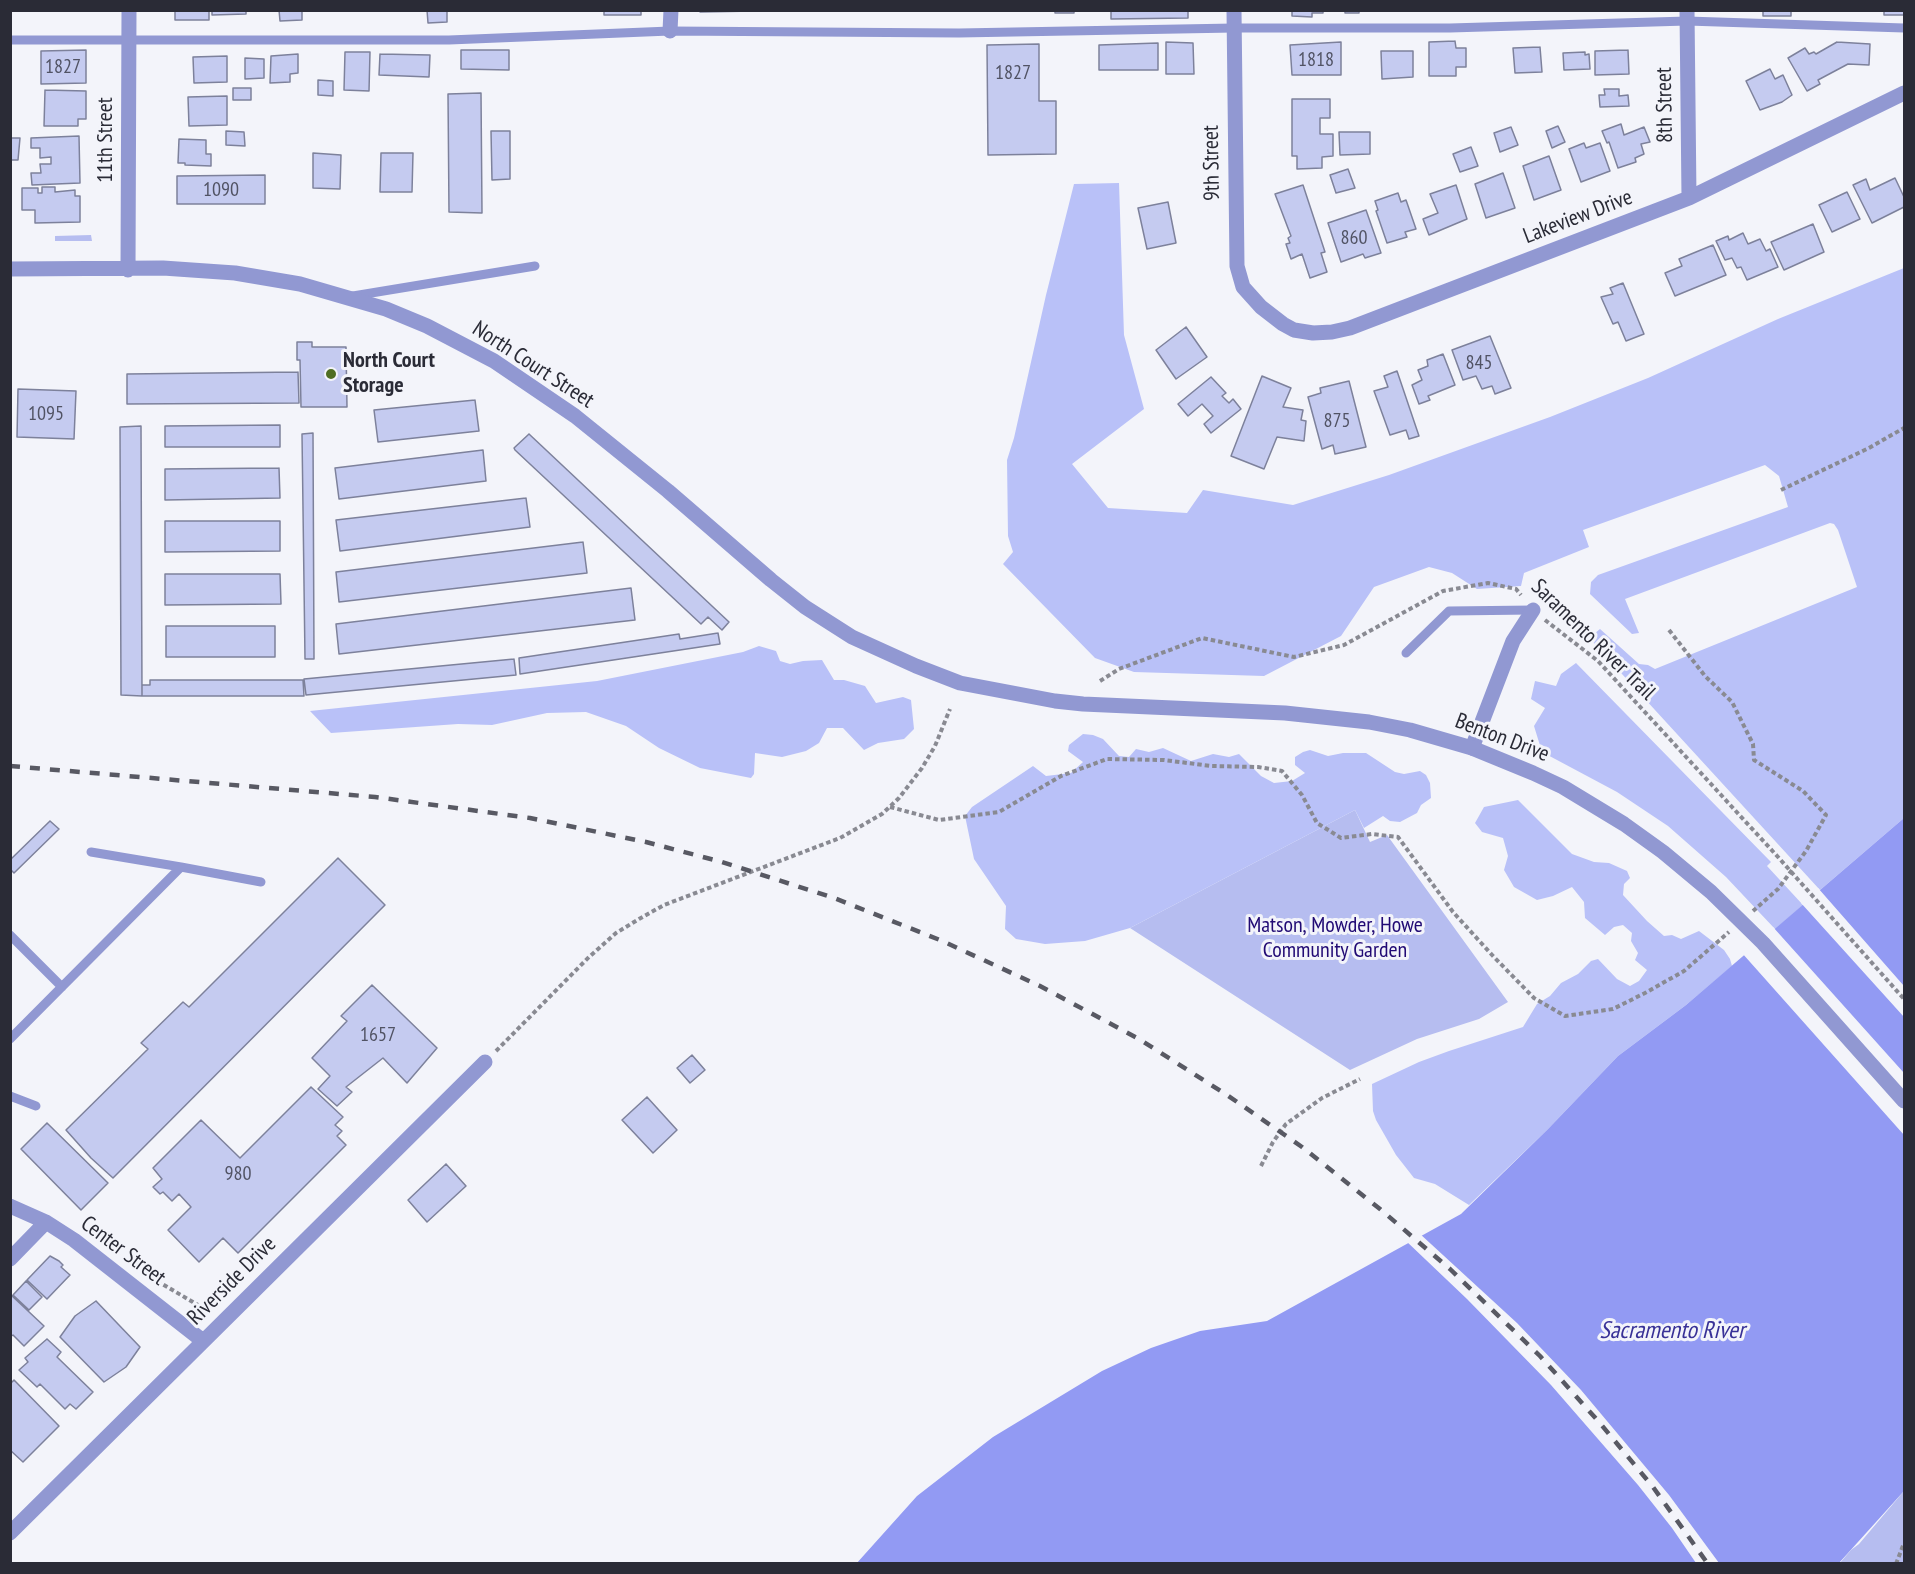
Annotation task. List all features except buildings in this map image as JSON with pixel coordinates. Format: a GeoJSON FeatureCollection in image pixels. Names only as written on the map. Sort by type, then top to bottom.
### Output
{"type":"FeatureCollection","features":[{"type":"Feature","properties":{"kind":"street","name":"11th Street"},"geometry":{"type":"LineString","coordinates":[[128,270],[129,10]]}},
{"type":"Feature","properties":{"kind":"street"},"geometry":{"type":"LineString","coordinates":[[670,31],[671,10]]}},
{"type":"Feature","properties":{"kind":"street","name":"9th Street"},"geometry":{"type":"LineString","coordinates":[[1234,10],[1237,266],[1243,287],[1261,307]]}},
{"type":"Feature","properties":{"kind":"street","name":"8th Street"},"geometry":{"type":"LineString","coordinates":[[1687,16],[1689,198]]}},
{"type":"Feature","properties":{"kind":"street","name":"Lakeview Drive"},"geometry":{"type":"LineString","coordinates":[[1261,307],[1294,330],[1313,333],[1350,328],[1689,198],[1905,93]]}},
{"type":"Feature","properties":{"kind":"street","name":"North Court Street"},"geometry":{"type":"LineString","coordinates":[[10,269],[163,268],[235,273],[300,284],[386,309],[427,326],[494,361],[542,392],[668,491],[805,607],[852,637],[960,683]]}},
{"type":"Feature","properties":{"kind":"street"},"geometry":{"type":"LineString","coordinates":[[1472,748],[1513,641],[1533,610]]}},
{"type":"Feature","properties":{"kind":"street","name":"Benton Drive"},"geometry":{"type":"LineString","coordinates":[[960,683],[1083,704],[1285,713],[1359,721],[1410,730],[1472,748],[1533,773],[1595,805],[1663,852],[1711,892],[1763,943],[1905,1101]]}},
{"type":"Feature","properties":{"kind":"street","name":"Riverside Drive"},"geometry":{"type":"LineString","coordinates":[[10,1533],[487,1060]]}},
{"type":"Feature","properties":{"kind":"street","name":"Center Street"},"geometry":{"type":"LineString","coordinates":[[10,1206],[46,1222],[74,1240],[203,1341]]}},
{"type":"Feature","properties":{"kind":"street"},"geometry":{"type":"LineString","coordinates":[[10,1259],[46,1222]]}},
{"type":"Feature","properties":{"kind":"lane"},"geometry":{"type":"LineString","coordinates":[[10,40],[449,40],[670,31],[959,33],[1234,28],[1450,28],[1687,16],[1905,28]]}},
{"type":"Feature","properties":{"kind":"lane"},"geometry":{"type":"LineString","coordinates":[[347,297],[535,266]]}},
{"type":"Feature","properties":{"kind":"lane"},"geometry":{"type":"LineString","coordinates":[[1406,653],[1449,611],[1533,610]]}},
{"type":"Feature","properties":{"kind":"lane"},"geometry":{"type":"LineString","coordinates":[[91,852],[261,882]]}},
{"type":"Feature","properties":{"kind":"lane"},"geometry":{"type":"LineString","coordinates":[[10,1039],[181,867]]}},
{"type":"Feature","properties":{"kind":"lane"},"geometry":{"type":"LineString","coordinates":[[10,934],[62,987]]}},
{"type":"Feature","properties":{"kind":"lane"},"geometry":{"type":"LineString","coordinates":[[10,1096],[36,1106]]}},
{"type":"Feature","properties":{"kind":"path"},"geometry":{"type":"LineString","coordinates":[[1781,490],[1905,428]]}},
{"type":"Feature","properties":{"kind":"path","name":"Saramento River Trail"},"geometry":{"type":"LineString","coordinates":[[1100,681],[1119,669],[1202,638],[1294,657],[1344,645],[1443,591],[1488,583],[1516,589],[1533,610],[1598,661],[1905,999]]}},
{"type":"Feature","properties":{"kind":"path"},"geometry":{"type":"LineString","coordinates":[[1669,630],[1705,676],[1732,702],[1753,744],[1754,760],[1803,791],[1826,815],[1806,851],[1778,889],[1752,912]]}},
{"type":"Feature","properties":{"kind":"path"},"geometry":{"type":"LineString","coordinates":[[487,1060],[589,957],[616,933],[664,905],[840,838],[870,822],[890,807],[910,785],[936,746],[950,709]]}},
{"type":"Feature","properties":{"kind":"path"},"geometry":{"type":"LineString","coordinates":[[890,807],[939,820],[999,812],[1061,777],[1107,759],[1164,760],[1282,771],[1302,795],[1317,823],[1341,838],[1372,834],[1398,837],[1453,912],[1493,956],[1534,998],[1565,1016],[1613,1009],[1645,993],[1684,970],[1734,927]]}},
{"type":"Feature","properties":{"kind":"path"},"geometry":{"type":"LineString","coordinates":[[1261,1166],[1273,1142],[1286,1124],[1322,1098],[1360,1078]]}},
{"type":"Feature","properties":{"kind":"path"},"geometry":{"type":"LineString","coordinates":[[156,1280],[213,1314]]}},
{"type":"Feature","properties":{"kind":"path"},"geometry":{"type":"LineString","coordinates":[[1896,1563],[1905,1543]]}},
{"type":"Feature","properties":{"kind":"green space"},"geometry":{"type":"Polygon","coordinates":[[[91,235],[92,241],[55,241],[55,236],[91,235]]]}},
{"type":"Feature","properties":{"kind":"green space","name":"Matson, Mowder, Howe Community Garden"},"geometry":{"type":"Polygon","coordinates":[[[1355,810],[1370,842],[1387,835],[1508,1002],[1479,1019],[1417,1039],[1350,1070],[1130,928],[1355,810]]]}},
{"type":"Feature","properties":{"kind":"green space"},"geometry":{"type":"Polygon","coordinates":[[[1904,1491],[1904,1563],[1839,1564],[1859,1544],[1904,1491]]]}},
{"type":"Feature","properties":{"kind":"shaded area"},"geometry":{"type":"Polygon","coordinates":[[[1119,183],[1124,335],[1144,409],[1072,464],[1108,508],[1187,513],[1203,490],[1293,505],[1389,475],[1550,417],[1648,378],[1778,319],[1904,268],[1904,818],[1820,890],[1589,638],[1600,629],[1639,664],[1655,669],[1857,587],[1838,530],[1834,524],[1830,523],[1625,599],[1639,633],[1632,634],[1590,594],[1591,582],[1598,575],[1788,507],[1779,476],[1765,465],[1583,530],[1589,547],[1524,573],[1521,586],[1477,589],[1452,573],[1429,567],[1374,587],[1341,636],[1264,676],[1134,672],[1095,658],[1003,564],[1013,552],[1008,536],[1007,460],[1074,184],[1119,183]]]}},
{"type":"Feature","properties":{"kind":"shaded area"},"geometry":{"type":"Polygon","coordinates":[[[759,646],[776,651],[780,661],[790,664],[822,660],[834,680],[844,680],[865,686],[876,703],[903,697],[911,700],[914,729],[904,739],[878,743],[864,750],[843,728],[827,728],[819,743],[806,751],[782,757],[755,753],[754,774],[751,778],[700,768],[659,748],[626,726],[586,712],[547,713],[492,725],[458,724],[331,733],[310,711],[597,681],[743,652],[759,646]]]}},
{"type":"Feature","properties":{"kind":"shaded area"},"geometry":{"type":"Polygon","coordinates":[[[1576,663],[1771,862],[1767,866],[1803,905],[1775,929],[1726,877],[1668,826],[1617,792],[1542,752],[1534,726],[1545,708],[1531,699],[1535,681],[1556,686],[1561,674],[1576,663]]]}},
{"type":"Feature","properties":{"kind":"shaded area"},"geometry":{"type":"Polygon","coordinates":[[[1083,734],[1103,739],[1119,756],[1129,757],[1136,749],[1149,752],[1163,748],[1191,761],[1213,754],[1229,757],[1239,754],[1261,776],[1274,783],[1292,781],[1305,773],[1295,765],[1295,757],[1303,752],[1310,750],[1328,756],[1343,753],[1366,753],[1395,772],[1404,774],[1420,771],[1426,775],[1430,783],[1431,798],[1421,805],[1417,813],[1400,822],[1390,821],[1383,816],[1364,828],[1355,810],[1130,928],[1085,941],[1045,944],[1016,939],[1005,929],[1006,906],[974,859],[965,816],[972,807],[1033,766],[1046,776],[1071,773],[1083,762],[1068,751],[1069,745],[1083,734]]]}},
{"type":"Feature","properties":{"kind":"shaded area"},"geometry":{"type":"Polygon","coordinates":[[[1518,800],[1572,854],[1594,862],[1609,863],[1627,871],[1630,878],[1624,884],[1623,895],[1664,936],[1672,935],[1681,939],[1699,931],[1724,950],[1732,966],[1686,1005],[1618,1056],[1548,1129],[1469,1205],[1435,1184],[1414,1178],[1396,1155],[1376,1120],[1373,1111],[1372,1084],[1419,1062],[1523,1027],[1537,1004],[1550,996],[1561,983],[1578,974],[1591,961],[1598,959],[1617,979],[1630,986],[1639,981],[1647,970],[1635,960],[1638,953],[1631,941],[1632,933],[1623,925],[1614,927],[1605,935],[1585,918],[1584,902],[1572,887],[1553,896],[1537,900],[1514,887],[1504,870],[1508,856],[1503,838],[1482,832],[1475,823],[1484,807],[1518,800]]]}},
{"type":"Feature","properties":{"kind":"water","name":"Sacramento River"},"geometry":{"type":"Polygon","coordinates":[[[1904,818],[1904,1491],[1839,1563],[856,1564],[917,1496],[993,1437],[1102,1371],[1151,1348],[1200,1331],[1267,1321],[1461,1214],[1548,1129],[1618,1056],[1686,1005],[1904,818]]]}},
{"type":"Feature","properties":{"kind":"pier"},"geometry":{"type":"Polygon","coordinates":[[[1818,888],[1904,986],[1904,1017],[1801,903],[1818,888]]]}},
{"type":"Feature","properties":{"kind":"pier"},"geometry":{"type":"Polygon","coordinates":[[[1773,927],[1904,1073],[1904,1135],[1742,953],[1773,927]]]}},
{"type":"Feature","properties":{"kind":"pier"},"geometry":{"type":"Polygon","coordinates":[[[1419,1233],[1517,1323],[1581,1390],[1669,1495],[1719,1563],[1696,1563],[1638,1485],[1551,1385],[1467,1299],[1405,1240],[1419,1233]]]}},
{"type":"Feature","properties":{"kind":"railway"},"geometry":{"type":"LineString","coordinates":[[10,766],[375,797],[530,818],[646,842],[722,862],[834,898],[940,940],[1040,986],[1139,1039],[1227,1095],[1302,1147],[1450,1269],[1540,1356],[1599,1422],[1653,1487],[1708,1564]]}},
{"type":"Feature","properties":{"kind":"place","name":"North Court Storage"},"geometry":{"type":"Point","coordinates":[331,374]}}]}
